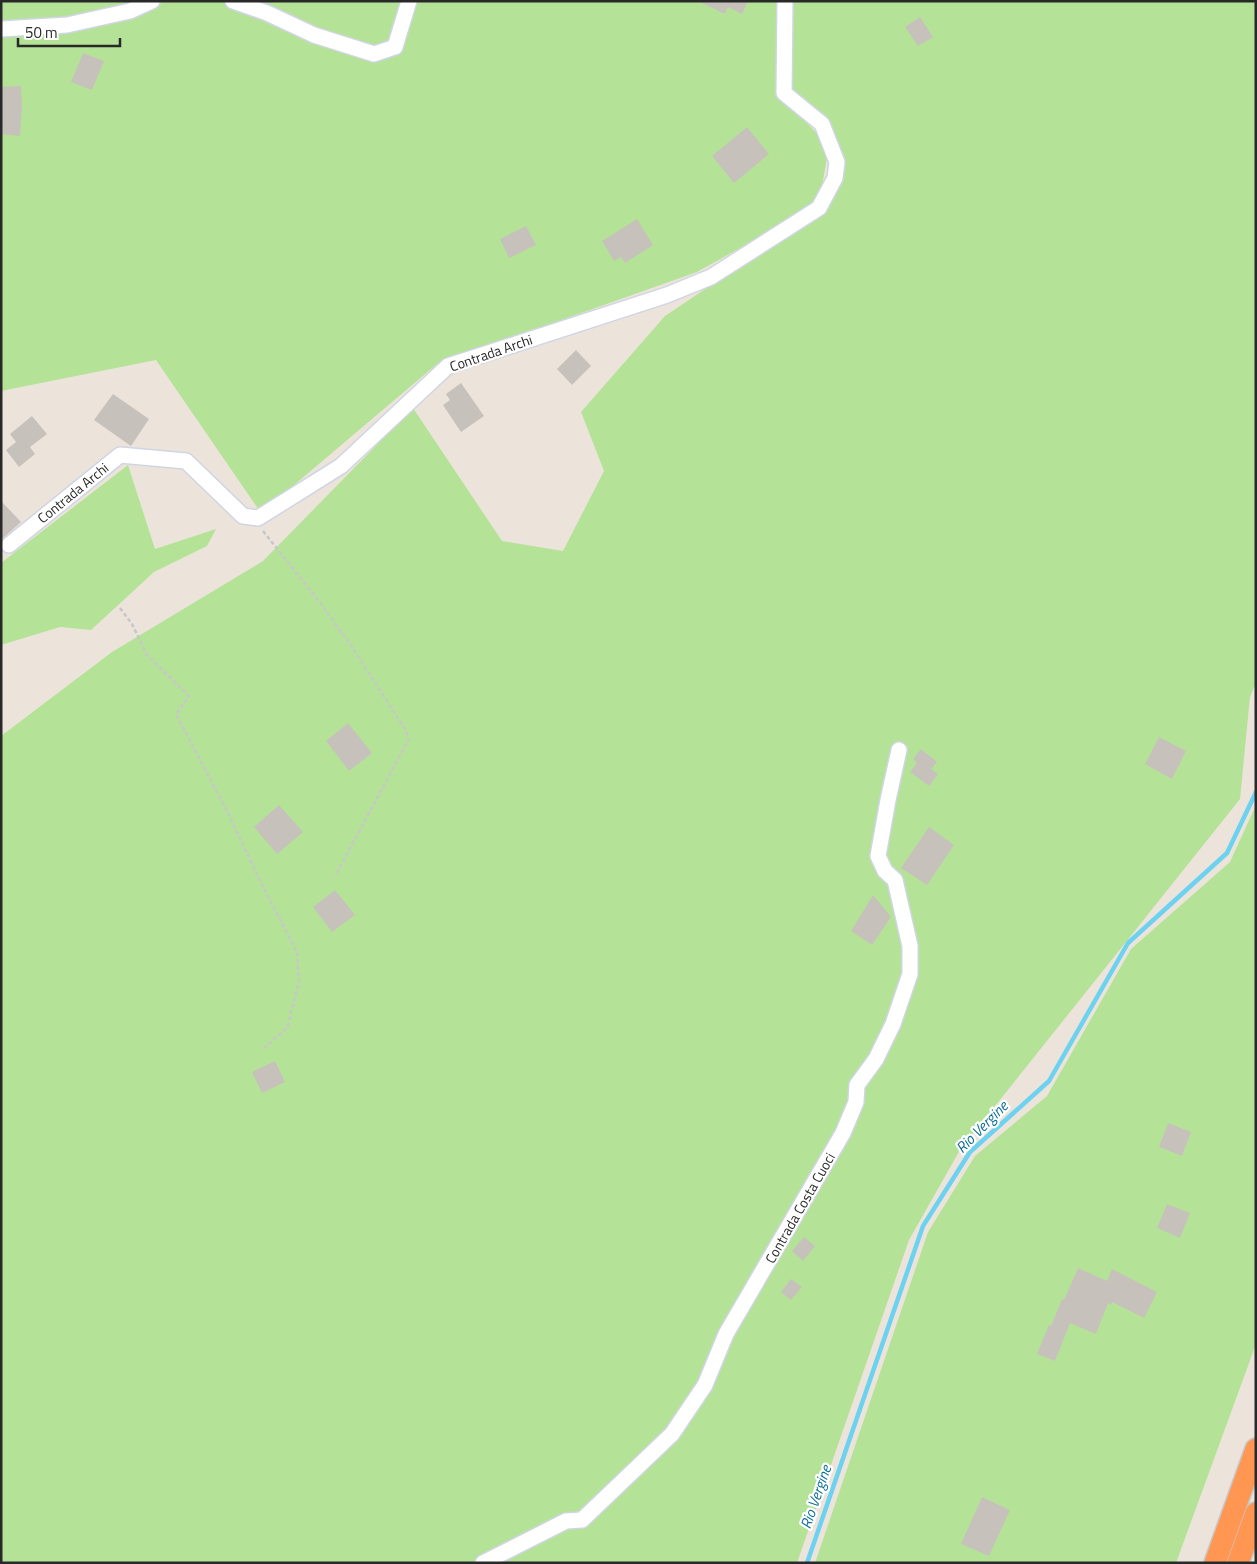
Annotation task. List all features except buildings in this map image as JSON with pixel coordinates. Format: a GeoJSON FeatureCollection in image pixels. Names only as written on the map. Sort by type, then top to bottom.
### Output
{"type":"FeatureCollection","features":[{"type":"Feature","properties":{"kind":"highway"},"geometry":{"type":"LineString","coordinates":[[1216,1563],[1256,1449]]}},
{"type":"Feature","properties":{"kind":"highway"},"geometry":{"type":"LineString","coordinates":[[1238,1563],[1256,1513]]}},
{"type":"Feature","properties":{"kind":"street"},"geometry":{"type":"LineString","coordinates":[[1,29],[67,25],[130,11],[152,1]]}},
{"type":"Feature","properties":{"kind":"street"},"geometry":{"type":"LineString","coordinates":[[233,1],[267,13],[314,35],[374,54],[395,47],[409,1]]}},
{"type":"Feature","properties":{"kind":"street","name":"Contrada Archi"},"geometry":{"type":"LineString","coordinates":[[9,545],[120,455],[186,462],[243,516],[258,518],[341,466],[448,366],[667,295],[711,277],[819,208],[835,178],[837,162],[822,124],[784,93],[785,1]]}},
{"type":"Feature","properties":{"kind":"street","name":"Contrada Costa Cuoci"},"geometry":{"type":"LineString","coordinates":[[483,1563],[566,1521],[582,1520],[672,1434],[705,1385],[726,1334],[843,1133],[856,1102],[858,1085],[876,1059],[893,1024],[910,974],[910,946],[895,880],[885,871],[878,856],[899,750]]}},
{"type":"Feature","properties":{"kind":"path"},"geometry":{"type":"LineString","coordinates":[[260,526],[350,644],[405,729],[409,740],[335,876]]}},
{"type":"Feature","properties":{"kind":"path"},"geometry":{"type":"LineString","coordinates":[[120,608],[132,624],[147,655],[189,696],[176,714],[226,809],[265,891],[297,952],[300,982],[287,1028],[264,1048]]}},
{"type":"Feature","properties":{"kind":"green space"},"geometry":{"type":"Polygon","coordinates":[[[1,1],[779,1],[778,93],[829,146],[819,204],[697,272],[437,364],[261,513],[156,360],[1,391],[1,1]]]}},
{"type":"Feature","properties":{"kind":"green space"},"geometry":{"type":"Polygon","coordinates":[[[789,1],[1256,1],[1256,683],[1250,697],[1240,799],[960,1150],[909,1240],[797,1563],[1,1563],[1,736],[112,652],[263,561],[413,408],[502,541],[563,551],[604,471],[581,412],[665,316],[821,211],[844,178],[829,123],[789,87],[789,1]]]}},
{"type":"Feature","properties":{"kind":"green space"},"geometry":{"type":"Polygon","coordinates":[[[128,465],[155,549],[216,529],[207,546],[154,572],[91,630],[60,627],[1,645],[1,563],[128,465]]]}},
{"type":"Feature","properties":{"kind":"green space"},"geometry":{"type":"Polygon","coordinates":[[[1256,805],[1256,1344],[1176,1563],[815,1563],[928,1232],[975,1156],[1047,1096],[1131,949],[1230,862],[1256,805]]]}},
{"type":"Feature","properties":{"kind":"waterway","name":"Rio Vergine"},"geometry":{"type":"LineString","coordinates":[[807,1563],[923,1226],[970,1152],[1049,1081],[1128,943],[1227,853],[1256,792]]}}]}
